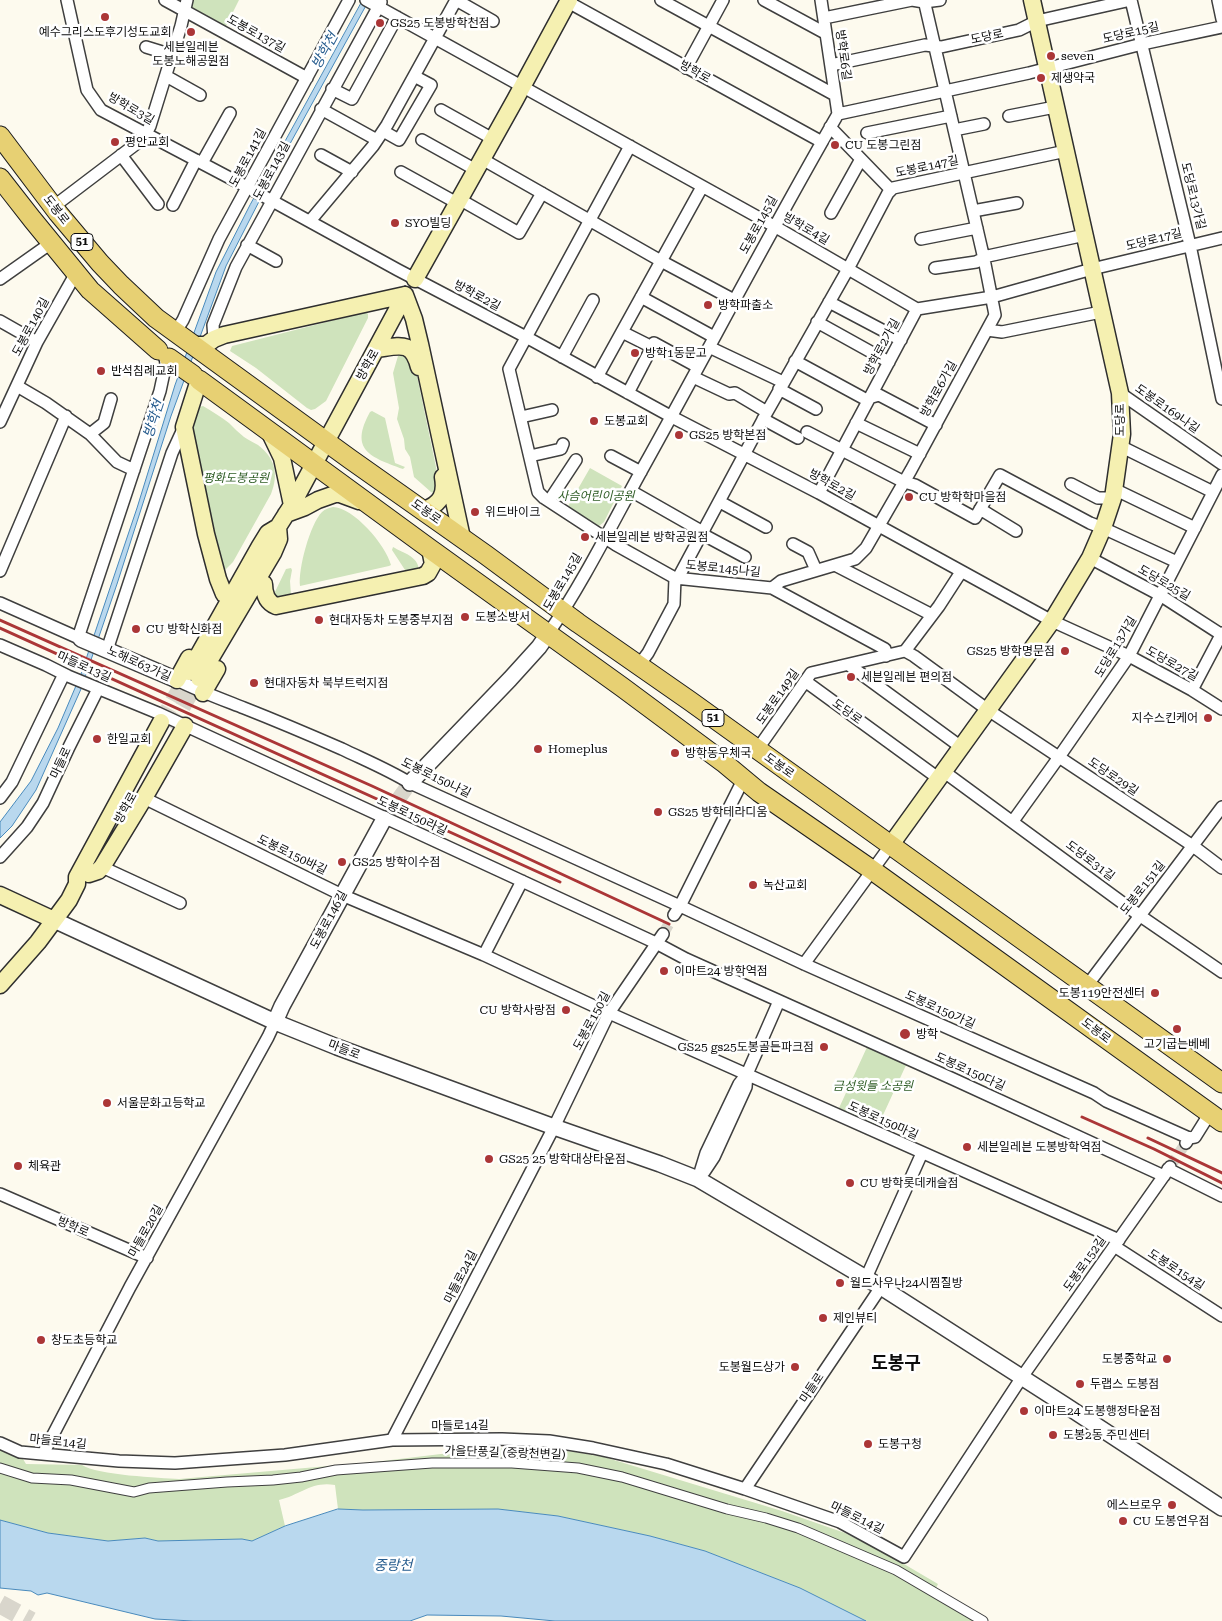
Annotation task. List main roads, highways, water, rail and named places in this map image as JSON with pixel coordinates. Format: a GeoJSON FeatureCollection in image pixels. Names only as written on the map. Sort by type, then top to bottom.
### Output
{"type":"FeatureCollection","features":[{"type":"Feature","properties":{"kind":"main road","name":"도당로"},"geometry":{"type":"LineString","coordinates":[[890,846],[1052,621],[1090,558],[1103,528],[1114,493],[1122,434],[1120,392],[1032,0]]}},
{"type":"Feature","properties":{"kind":"main road","name":"방학로"},"geometry":{"type":"LineString","coordinates":[[415,279],[568,1]]}},
{"type":"Feature","properties":{"kind":"main road","name":"도봉로"},"geometry":{"type":"LineString","coordinates":[[0,136],[53,206],[100,263],[156,318],[194,340],[326,441],[424,510],[562,612],[639,665],[1222,1083]]}},
{"type":"Feature","properties":{"kind":"main road","name":"도봉로"},"geometry":{"type":"LineString","coordinates":[[0,178],[90,290],[164,354],[723,762],[743,780],[872,870],[1216,1118]]}},
{"type":"Feature","properties":{"kind":"main road","name":"방학로"},"geometry":{"type":"LineString","coordinates":[[192,681],[266,549],[280,539],[285,515],[405,296]]}},
{"type":"Feature","properties":{"kind":"main road"},"geometry":{"type":"LineString","coordinates":[[194,340],[405,296],[414,319],[420,344],[462,538]]}},
{"type":"Feature","properties":{"kind":"main road"},"geometry":{"type":"LineString","coordinates":[[376,349],[406,347],[417,358],[444,484],[443,496],[434,506],[424,510]]}},
{"type":"Feature","properties":{"kind":"main road"},"geometry":{"type":"LineString","coordinates":[[196,378],[184,427],[206,534],[224,594]]}},
{"type":"Feature","properties":{"kind":"main road"},"geometry":{"type":"LineString","coordinates":[[269,431],[282,458],[285,515],[335,494],[340,494],[369,505]]}},
{"type":"Feature","properties":{"kind":"main road"},"geometry":{"type":"LineString","coordinates":[[266,549],[272,566],[264,584],[192,681],[224,594],[248,552],[266,549]]}},
{"type":"Feature","properties":{"kind":"main road"},"geometry":{"type":"LineString","coordinates":[[264,584],[264,592],[268,600],[276,606],[423,576],[428,573],[433,564],[430,549]]}},
{"type":"Feature","properties":{"kind":"main road","name":"방학로"},"geometry":{"type":"LineString","coordinates":[[0,985],[38,942],[144,798],[169,722],[88,873]]}},
{"type":"Feature","properties":{"kind":"main road","name":"마들로"},"geometry":{"type":"LineString","coordinates":[[0,894],[54,920]]}},
{"type":"Feature","properties":{"kind":"water"},"geometry":{"type":"Polygon","coordinates":[[[363,0],[369,0],[269,182],[226,266],[171,416],[81,689],[36,790],[12,826],[0,838],[0,822],[31,781],[58,728],[81,674],[137,508],[175,385],[216,272],[250,205],[363,0]]]}},
{"type":"Feature","properties":{"kind":"water","name":"중랑천"},"geometry":{"type":"Polygon","coordinates":[[[338,1509],[498,1509],[558,1516],[650,1536],[705,1551],[800,1588],[866,1621],[555,1621],[501,1616],[427,1615],[410,1621],[193,1621],[155,1619],[47,1593],[38,1595],[31,1591],[0,1588],[0,1520],[48,1533],[108,1541],[145,1538],[158,1541],[242,1539],[252,1541],[285,1526],[338,1509]]]}},
{"type":"Feature","properties":{"kind":"tunnel"},"geometry":{"type":"LineString","coordinates":[[161,722],[189,672]]}},
{"type":"Feature","properties":{"kind":"tunnel"},"geometry":{"type":"LineString","coordinates":[[171,728],[199,678]]}},
{"type":"Feature","properties":{"kind":"tunnel"},"geometry":{"type":"LineString","coordinates":[[384,819],[410,783]]}},
{"type":"Feature","properties":{"kind":"tunnel"},"geometry":{"type":"LineString","coordinates":[[663,934],[674,915]]}},
{"type":"Feature","properties":{"kind":"tunnel"},"geometry":{"type":"LineString","coordinates":[[1170,1167],[1185,1144]]}},
{"type":"Feature","properties":{"kind":"tunnel"},"geometry":{"type":"LineString","coordinates":[[0,1604],[31,1621]]}},
{"type":"Feature","properties":{"kind":"railway"},"geometry":{"type":"LineString","coordinates":[[0,620],[372,786],[669,924]]}},
{"type":"Feature","properties":{"kind":"railway"},"geometry":{"type":"LineString","coordinates":[[0,628],[560,882]]}},
{"type":"Feature","properties":{"kind":"railway"},"geometry":{"type":"LineString","coordinates":[[1082,1117],[1154,1149],[1222,1183]]}},
{"type":"Feature","properties":{"kind":"railway"},"geometry":{"type":"LineString","coordinates":[[1148,1138],[1222,1173]]}},
{"type":"Feature","properties":{"kind":"place","name":"예수그리스도후기성도교회"},"geometry":{"type":"Point","coordinates":[105,17]}},
{"type":"Feature","properties":{"kind":"place","name":"GS25 도봉방학천점"},"geometry":{"type":"Point","coordinates":[380,23]}},
{"type":"Feature","properties":{"kind":"place","name":"세븐일레븐 도봉노해공원점"},"geometry":{"type":"Point","coordinates":[191,32]}},
{"type":"Feature","properties":{"kind":"place","name":"seven"},"geometry":{"type":"Point","coordinates":[1051,56]}},
{"type":"Feature","properties":{"kind":"place","name":"제생약국"},"geometry":{"type":"Point","coordinates":[1041,78]}},
{"type":"Feature","properties":{"kind":"place","name":"평안교회"},"geometry":{"type":"Point","coordinates":[115,142]}},
{"type":"Feature","properties":{"kind":"place","name":"CU 도봉그린점"},"geometry":{"type":"Point","coordinates":[835,145]}},
{"type":"Feature","properties":{"kind":"place","name":"SYO빌딩"},"geometry":{"type":"Point","coordinates":[395,223]}},
{"type":"Feature","properties":{"kind":"place","name":"방학파출소"},"geometry":{"type":"Point","coordinates":[708,305]}},
{"type":"Feature","properties":{"kind":"place","name":"방학1동문고"},"geometry":{"type":"Point","coordinates":[635,353]}},
{"type":"Feature","properties":{"kind":"place","name":"반석침례교회"},"geometry":{"type":"Point","coordinates":[101,371]}},
{"type":"Feature","properties":{"kind":"place","name":"도봉교회"},"geometry":{"type":"Point","coordinates":[594,421]}},
{"type":"Feature","properties":{"kind":"place","name":"GS25 방학본점"},"geometry":{"type":"Point","coordinates":[679,435]}},
{"type":"Feature","properties":{"kind":"place","name":"CU 방학학마을점"},"geometry":{"type":"Point","coordinates":[909,497]}},
{"type":"Feature","properties":{"kind":"place","name":"위드바이크"},"geometry":{"type":"Point","coordinates":[475,512]}},
{"type":"Feature","properties":{"kind":"place","name":"세븐일레븐 방학공원점"},"geometry":{"type":"Point","coordinates":[585,537]}},
{"type":"Feature","properties":{"kind":"place","name":"도봉소방서"},"geometry":{"type":"Point","coordinates":[465,617]}},
{"type":"Feature","properties":{"kind":"place","name":"현대자동차 도봉중부지점"},"geometry":{"type":"Point","coordinates":[319,620]}},
{"type":"Feature","properties":{"kind":"place","name":"CU 방학신화점"},"geometry":{"type":"Point","coordinates":[136,629]}},
{"type":"Feature","properties":{"kind":"place","name":"GS25 방학명문점"},"geometry":{"type":"Point","coordinates":[1065,651]}},
{"type":"Feature","properties":{"kind":"place","name":"세븐일레븐 편의점"},"geometry":{"type":"Point","coordinates":[851,677]}},
{"type":"Feature","properties":{"kind":"place","name":"현대자동차 북부트럭지점"},"geometry":{"type":"Point","coordinates":[254,683]}},
{"type":"Feature","properties":{"kind":"place","name":"지수스킨케어"},"geometry":{"type":"Point","coordinates":[1208,718]}},
{"type":"Feature","properties":{"kind":"place","name":"한일교회"},"geometry":{"type":"Point","coordinates":[97,739]}},
{"type":"Feature","properties":{"kind":"place","name":"Homeplus"},"geometry":{"type":"Point","coordinates":[538,749]}},
{"type":"Feature","properties":{"kind":"place","name":"방학동우체국"},"geometry":{"type":"Point","coordinates":[675,753]}},
{"type":"Feature","properties":{"kind":"place","name":"GS25 방학테라디움"},"geometry":{"type":"Point","coordinates":[658,812]}},
{"type":"Feature","properties":{"kind":"place","name":"GS25 방학이수점"},"geometry":{"type":"Point","coordinates":[342,862]}},
{"type":"Feature","properties":{"kind":"place","name":"녹산교회"},"geometry":{"type":"Point","coordinates":[753,885]}},
{"type":"Feature","properties":{"kind":"place","name":"이마트24 방학역점"},"geometry":{"type":"Point","coordinates":[664,971]}},
{"type":"Feature","properties":{"kind":"place","name":"도봉119안전센터"},"geometry":{"type":"Point","coordinates":[1155,993]}},
{"type":"Feature","properties":{"kind":"place","name":"CU 방학사랑점"},"geometry":{"type":"Point","coordinates":[566,1010]}},
{"type":"Feature","properties":{"kind":"place","name":"고기굽는베베"},"geometry":{"type":"Point","coordinates":[1177,1029]}},
{"type":"Feature","properties":{"kind":"place","name":"방학"},"geometry":{"type":"Point","coordinates":[905,1034]}},
{"type":"Feature","properties":{"kind":"place","name":"GS25 gs25도봉골든파크점"},"geometry":{"type":"Point","coordinates":[824,1047]}},
{"type":"Feature","properties":{"kind":"place","name":"서울문화고등학교"},"geometry":{"type":"Point","coordinates":[107,1103]}},
{"type":"Feature","properties":{"kind":"place","name":"세븐일레븐 도봉방학역점"},"geometry":{"type":"Point","coordinates":[967,1147]}},
{"type":"Feature","properties":{"kind":"place","name":"GS25 25 방학대상타운점"},"geometry":{"type":"Point","coordinates":[489,1159]}},
{"type":"Feature","properties":{"kind":"place","name":"체육관"},"geometry":{"type":"Point","coordinates":[18,1166]}},
{"type":"Feature","properties":{"kind":"place","name":"CU 방학롯데캐슬점"},"geometry":{"type":"Point","coordinates":[850,1183]}},
{"type":"Feature","properties":{"kind":"place","name":"월드사우나24시찜질방"},"geometry":{"type":"Point","coordinates":[840,1283]}},
{"type":"Feature","properties":{"kind":"place","name":"제인뷰티"},"geometry":{"type":"Point","coordinates":[823,1318]}},
{"type":"Feature","properties":{"kind":"place","name":"창도초등학교"},"geometry":{"type":"Point","coordinates":[41,1340]}},
{"type":"Feature","properties":{"kind":"place","name":"도봉중학교"},"geometry":{"type":"Point","coordinates":[1167,1359]}},
{"type":"Feature","properties":{"kind":"place","name":"도봉월드상가"},"geometry":{"type":"Point","coordinates":[795,1367]}},
{"type":"Feature","properties":{"kind":"place","name":"두랩스 도봉점"},"geometry":{"type":"Point","coordinates":[1080,1384]}},
{"type":"Feature","properties":{"kind":"place","name":"이마트24 도봉행정타운점"},"geometry":{"type":"Point","coordinates":[1024,1411]}},
{"type":"Feature","properties":{"kind":"place","name":"도봉2동 주민센터"},"geometry":{"type":"Point","coordinates":[1053,1435]}},
{"type":"Feature","properties":{"kind":"place","name":"도봉구청"},"geometry":{"type":"Point","coordinates":[868,1444]}},
{"type":"Feature","properties":{"kind":"place","name":"에스브로우"},"geometry":{"type":"Point","coordinates":[1172,1505]}},
{"type":"Feature","properties":{"kind":"place","name":"CU 도봉연우점"},"geometry":{"type":"Point","coordinates":[1123,1521]}},
{"type":"Feature","properties":{"kind":"district","name":"도봉구"},"geometry":{"type":"Point","coordinates":[896,1364]}},
{"type":"Feature","properties":{"kind":"water label","name":"방학천"},"geometry":{"type":"Point","coordinates":[325,51]}},
{"type":"Feature","properties":{"kind":"water label","name":"방학천"},"geometry":{"type":"Point","coordinates":[154,419]}},
{"type":"Feature","properties":{"kind":"park label","name":"평화도봉공원"},"geometry":{"type":"Point","coordinates":[236,478]}},
{"type":"Feature","properties":{"kind":"park label","name":"사슴어린이공원"},"geometry":{"type":"Point","coordinates":[596,496]}},
{"type":"Feature","properties":{"kind":"park label","name":"금성윗들 소공원"},"geometry":{"type":"Point","coordinates":[873,1086]}}]}
